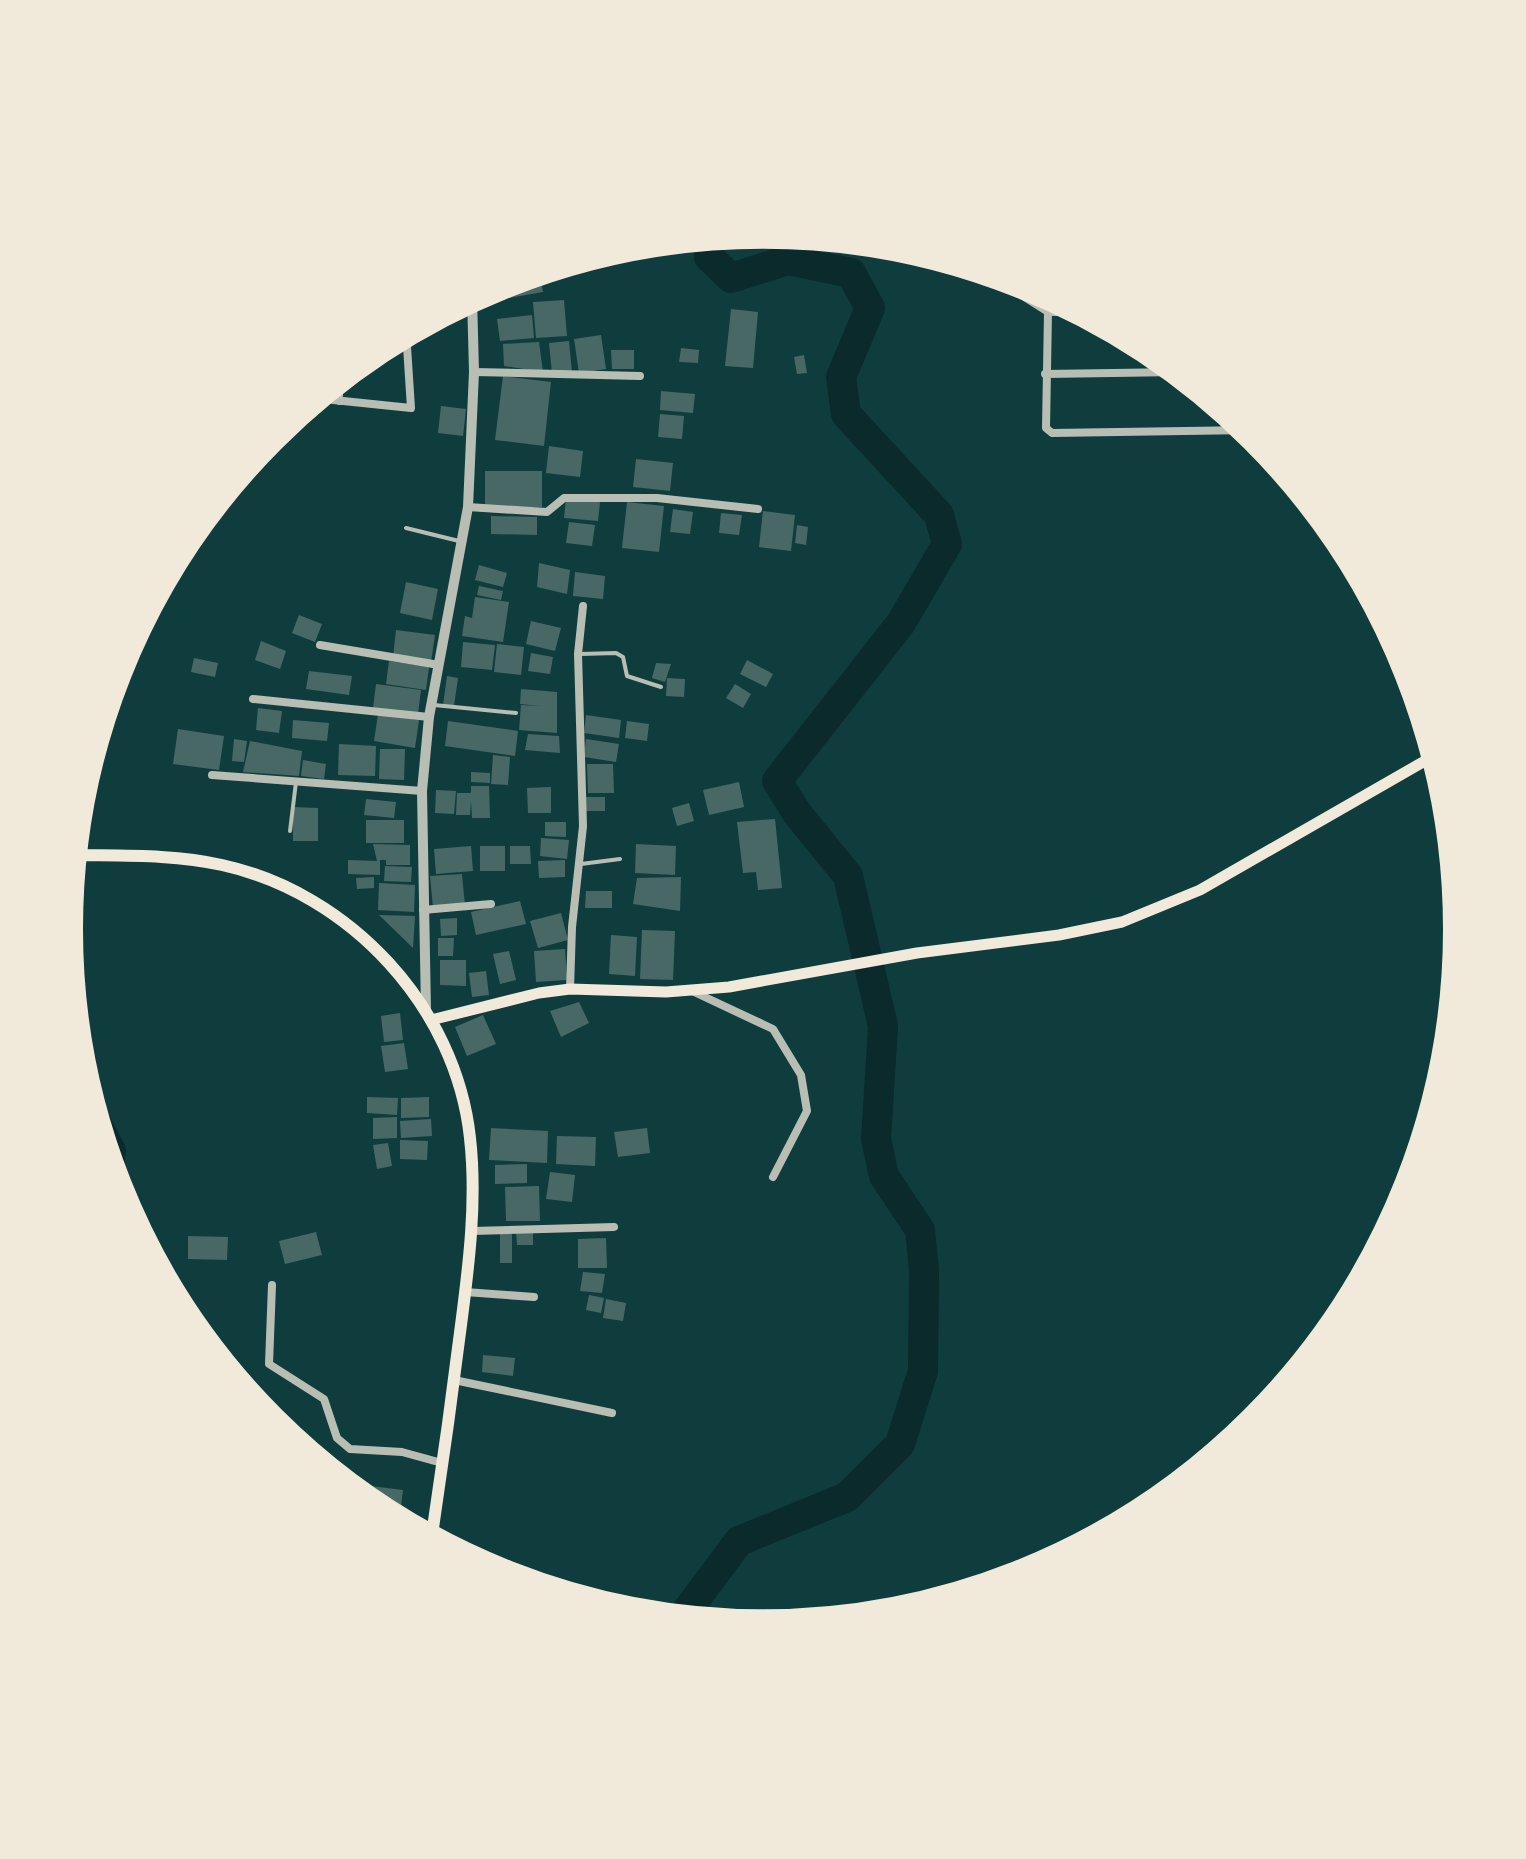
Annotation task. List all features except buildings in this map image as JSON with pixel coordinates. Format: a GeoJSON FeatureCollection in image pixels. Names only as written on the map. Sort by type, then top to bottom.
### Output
{"type":"FeatureCollection","features":[{"type":"Feature","properties":{"kind":"main road"},"geometry":{"type":"LineString","coordinates":[[428,1016],[520,996],[570,989],[691,991],[917,953],[1059,935],[1122,922],[1161,909],[1223,878],[1427,760]]}},
{"type":"Feature","properties":{"kind":"main road"},"geometry":{"type":"LineString","coordinates":[[82,856],[201,861],[283,884],[320,905],[366,941],[403,979],[428,1016],[455,1073],[467,1117],[472,1157],[471,1231],[465,1292],[433,1530]]}},
{"type":"Feature","properties":{"kind":"street"},"geometry":{"type":"LineString","coordinates":[[1024,297],[1048,312],[1059,312]]}},
{"type":"Feature","properties":{"kind":"street"},"geometry":{"type":"LineString","coordinates":[[428,1016],[422,791],[430,711],[468,507],[474,372],[472,310]]}},
{"type":"Feature","properties":{"kind":"street"},"geometry":{"type":"LineString","coordinates":[[1048,312],[1046,428],[1052,433],[1232,430]]}},
{"type":"Feature","properties":{"kind":"street"},"geometry":{"type":"LineString","coordinates":[[329,400],[411,408],[407,345]]}},
{"type":"Feature","properties":{"kind":"street"},"geometry":{"type":"LineString","coordinates":[[474,372],[640,376]]}},
{"type":"Feature","properties":{"kind":"street"},"geometry":{"type":"LineString","coordinates":[[1045,374],[1161,372]]}},
{"type":"Feature","properties":{"kind":"street"},"geometry":{"type":"LineString","coordinates":[[339,392],[339,401]]}},
{"type":"Feature","properties":{"kind":"street"},"geometry":{"type":"LineString","coordinates":[[468,507],[547,512],[564,498],[657,498],[758,509]]}},
{"type":"Feature","properties":{"kind":"street"},"geometry":{"type":"LineString","coordinates":[[570,989],[572,927],[581,864],[578,654],[583,606]]}},
{"type":"Feature","properties":{"kind":"street"},"geometry":{"type":"LineString","coordinates":[[320,645],[439,665]]}},
{"type":"Feature","properties":{"kind":"street"},"geometry":{"type":"LineString","coordinates":[[253,699],[430,711]]}},
{"type":"Feature","properties":{"kind":"street"},"geometry":{"type":"LineString","coordinates":[[212,775],[422,791]]}},
{"type":"Feature","properties":{"kind":"street"},"geometry":{"type":"LineString","coordinates":[[423,910],[491,904]]}},
{"type":"Feature","properties":{"kind":"street"},"geometry":{"type":"LineString","coordinates":[[691,991],[755,1017],[773,1029],[801,1075],[807,1111],[773,1177]]}},
{"type":"Feature","properties":{"kind":"street"},"geometry":{"type":"LineString","coordinates":[[471,1231],[614,1227]]}},
{"type":"Feature","properties":{"kind":"street"},"geometry":{"type":"LineString","coordinates":[[272,1285],[269,1364],[324,1399],[337,1438],[350,1449],[402,1452],[442,1463]]}},
{"type":"Feature","properties":{"kind":"street"},"geometry":{"type":"LineString","coordinates":[[465,1292],[534,1297]]}},
{"type":"Feature","properties":{"kind":"street"},"geometry":{"type":"LineString","coordinates":[[454,1380],[612,1413]]}},
{"type":"Feature","properties":{"kind":"lane"},"geometry":{"type":"LineString","coordinates":[[406,528],[462,542]]}},
{"type":"Feature","properties":{"kind":"lane"},"geometry":{"type":"LineString","coordinates":[[578,654],[616,653],[623,657],[627,676],[661,687]]}},
{"type":"Feature","properties":{"kind":"lane"},"geometry":{"type":"LineString","coordinates":[[430,711],[516,713]]}},
{"type":"Feature","properties":{"kind":"lane"},"geometry":{"type":"LineString","coordinates":[[290,831],[296,781]]}},
{"type":"Feature","properties":{"kind":"lane"},"geometry":{"type":"LineString","coordinates":[[581,864],[620,859]]}},
{"type":"Feature","properties":{"kind":"waterway"},"geometry":{"type":"LineString","coordinates":[[687,1610],[739,1541],[847,1497],[900,1444],[923,1371],[924,1270],[920,1230],[884,1176],[876,1139],[883,1026],[848,876],[797,813],[777,781],[901,623],[947,544],[939,515],[846,414],[841,377],[870,308],[851,273],[788,260],[731,278],[709,257],[709,247]]}}]}
